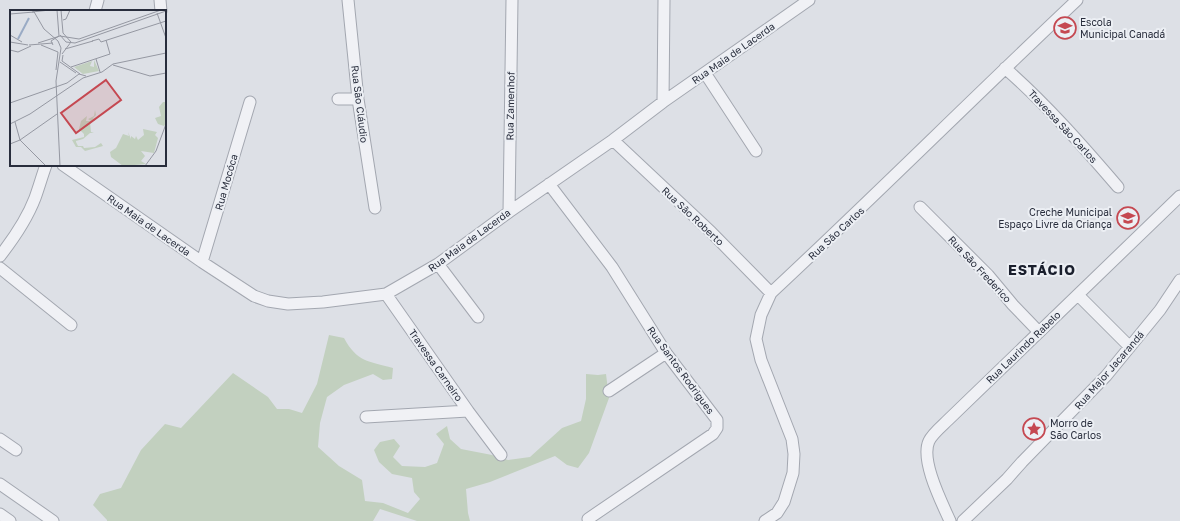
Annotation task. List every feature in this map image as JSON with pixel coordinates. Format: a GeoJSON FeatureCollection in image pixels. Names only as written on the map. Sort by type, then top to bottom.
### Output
{"type":"FeatureCollection","features":[{"type":"Feature","properties":{"kind":"street"},"geometry":{"type":"LineString","coordinates":[[95,10],[98,0]]}},
{"type":"Feature","properties":{"kind":"street"},"geometry":{"type":"LineString","coordinates":[[160,0],[161,10]]}},
{"type":"Feature","properties":{"kind":"street","name":"Rua São Cláudio"},"geometry":{"type":"LineString","coordinates":[[348,0],[358,99],[375,208]]}},
{"type":"Feature","properties":{"kind":"street","name":"Rua Zamenhof"},"geometry":{"type":"LineString","coordinates":[[509,212],[512,0]]}},
{"type":"Feature","properties":{"kind":"street"},"geometry":{"type":"LineString","coordinates":[[664,0],[664,102]]}},
{"type":"Feature","properties":{"kind":"street","name":"Rua Maia de Lacerda"},"geometry":{"type":"LineString","coordinates":[[64,166],[242,290],[254,296],[268,301],[288,304],[323,302],[386,294],[438,264],[509,212],[613,140],[664,102],[809,0]]}},
{"type":"Feature","properties":{"kind":"street","name":"Rua São Carlos"},"geometry":{"type":"LineString","coordinates":[[766,521],[777,513],[784,502],[793,473],[794,454],[792,439],[761,360],[756,339],[761,315],[771,293],[893,178],[1077,0]]}},
{"type":"Feature","properties":{"kind":"street","name":"Travessa São Carlos"},"geometry":{"type":"LineString","coordinates":[[1005,68],[1046,107],[1118,187]]}},
{"type":"Feature","properties":{"kind":"street"},"geometry":{"type":"LineString","coordinates":[[705,73],[756,151]]}},
{"type":"Feature","properties":{"kind":"street"},"geometry":{"type":"LineString","coordinates":[[338,99],[358,99]]}},
{"type":"Feature","properties":{"kind":"street","name":"Rua Mocóca"},"geometry":{"type":"LineString","coordinates":[[202,262],[250,102]]}},
{"type":"Feature","properties":{"kind":"street","name":"Rua São Roberto"},"geometry":{"type":"LineString","coordinates":[[613,140],[711,232],[771,293]]}},
{"type":"Feature","properties":{"kind":"street"},"geometry":{"type":"LineString","coordinates":[[0,256],[25,220],[35,198],[46,166]]}},
{"type":"Feature","properties":{"kind":"street","name":"Rua Santos Rodrigues"},"geometry":{"type":"LineString","coordinates":[[549,184],[612,268],[666,353],[717,420],[717,428],[714,434],[588,519]]}},
{"type":"Feature","properties":{"kind":"street","name":"Rua Laurindo Rabelo"},"geometry":{"type":"LineString","coordinates":[[950,521],[927,462],[929,440],[1180,196]]}},
{"type":"Feature","properties":{"kind":"street","name":"Rua São Frederico"},"geometry":{"type":"LineString","coordinates":[[920,207],[988,275],[1013,305],[1040,332]]}},
{"type":"Feature","properties":{"kind":"street"},"geometry":{"type":"LineString","coordinates":[[438,264],[478,317]]}},
{"type":"Feature","properties":{"kind":"street"},"geometry":{"type":"LineString","coordinates":[[0,268],[71,325]]}},
{"type":"Feature","properties":{"kind":"street","name":"Rua Major Jacarandá"},"geometry":{"type":"LineString","coordinates":[[963,521],[1007,479],[1106,376],[1160,310],[1180,280]]}},
{"type":"Feature","properties":{"kind":"street","name":"Travessa Carneiro"},"geometry":{"type":"LineString","coordinates":[[386,294],[468,411]]}},
{"type":"Feature","properties":{"kind":"street"},"geometry":{"type":"LineString","coordinates":[[1078,295],[1130,347]]}},
{"type":"Feature","properties":{"kind":"street"},"geometry":{"type":"LineString","coordinates":[[609,391],[666,353]]}},
{"type":"Feature","properties":{"kind":"street"},"geometry":{"type":"LineString","coordinates":[[468,411],[501,455]]}},
{"type":"Feature","properties":{"kind":"street","name":"Travessa Carneiro"},"geometry":{"type":"LineString","coordinates":[[366,417],[468,411]]}},
{"type":"Feature","properties":{"kind":"street"},"geometry":{"type":"LineString","coordinates":[[0,439],[16,450]]}},
{"type":"Feature","properties":{"kind":"street"},"geometry":{"type":"LineString","coordinates":[[0,484],[54,521]]}},
{"type":"Feature","properties":{"kind":"street"},"geometry":{"type":"LineString","coordinates":[[0,514],[10,521]]}},
{"type":"Feature","properties":{"kind":"green space"},"geometry":{"type":"Polygon","coordinates":[[[329,335],[344,338],[354,352],[364,359],[393,368],[392,379],[383,380],[373,374],[344,385],[327,397],[320,423],[318,447],[339,466],[362,480],[365,501],[383,503],[408,513],[420,499],[414,492],[412,478],[392,474],[379,462],[374,450],[380,442],[394,439],[400,446],[393,457],[402,466],[425,467],[437,463],[444,444],[436,434],[447,426],[450,439],[461,449],[492,455],[508,460],[530,457],[562,428],[581,421],[586,399],[586,374],[606,374],[609,398],[589,453],[578,468],[567,465],[555,456],[490,482],[466,489],[470,521],[417,521],[380,509],[373,521],[107,521],[93,505],[100,494],[121,488],[141,450],[165,424],[181,428],[233,373],[268,397],[277,409],[289,409],[302,413],[317,384],[329,335]]]}},
{"type":"Feature","properties":{"kind":"place","name":"Escola Municipal Canadá"},"geometry":{"type":"Point","coordinates":[1065,28]}},
{"type":"Feature","properties":{"kind":"place","name":"Creche Municipal Espaço Livre da Criança"},"geometry":{"type":"Point","coordinates":[1128,218]}},
{"type":"Feature","properties":{"kind":"place","name":"Morro de São Carlos"},"geometry":{"type":"Point","coordinates":[1034,429]}},
{"type":"Feature","properties":{"kind":"district","name":"ESTÁCIO"},"geometry":{"type":"Point","coordinates":[1042,269]}}]}
